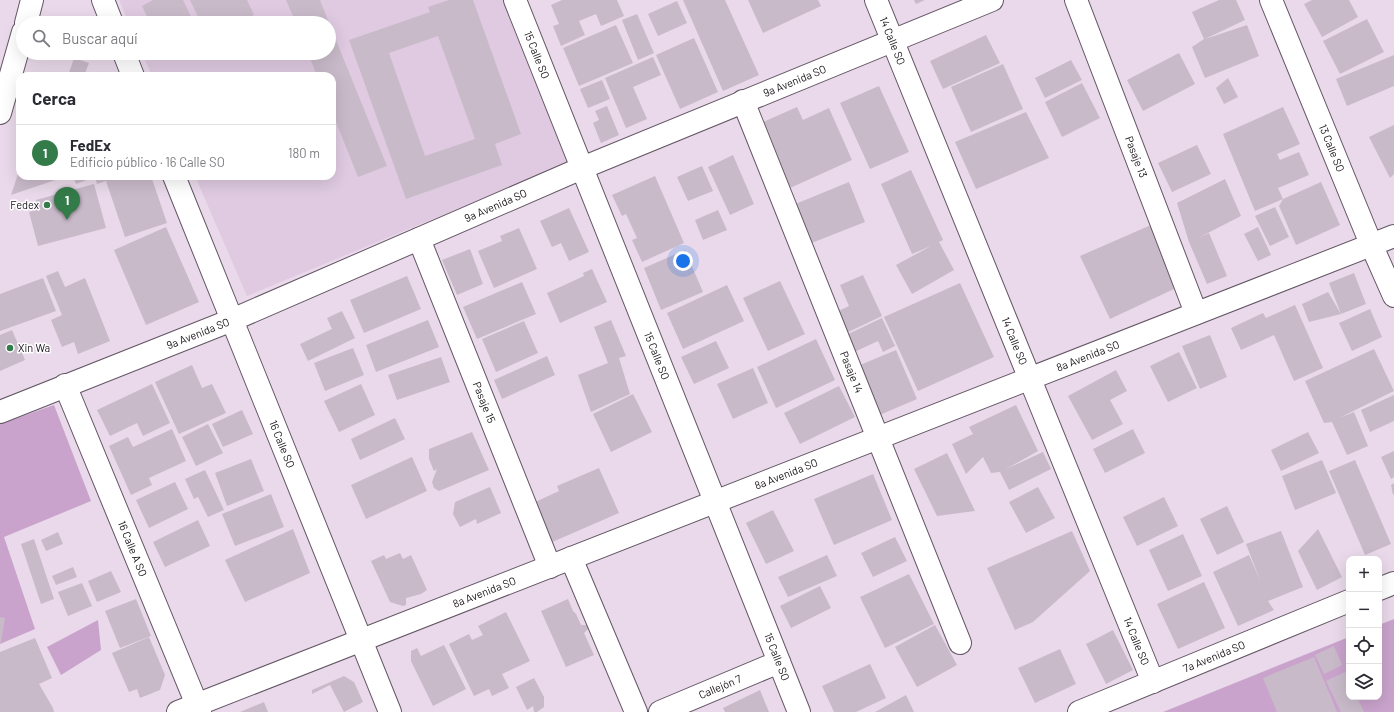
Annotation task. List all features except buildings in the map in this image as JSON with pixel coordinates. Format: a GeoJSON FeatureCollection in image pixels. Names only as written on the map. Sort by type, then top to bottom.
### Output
{"type":"FeatureCollection","features":[{"type":"Feature","properties":{"kind":"main road"},"geometry":{"type":"LineString","coordinates":[[28,16],[32,0]]}},
{"type":"Feature","properties":{"kind":"main road"},"geometry":{"type":"LineString","coordinates":[[103,0],[109,16]]}},
{"type":"Feature","properties":{"kind":"main road","name":"15 Calle SO"},"geometry":{"type":"LineString","coordinates":[[515,0],[799,712]]}},
{"type":"Feature","properties":{"kind":"main road","name":"14 Calle SO"},"geometry":{"type":"LineString","coordinates":[[876,0],[1152,682]]}},
{"type":"Feature","properties":{"kind":"main road","name":"9a Avenida SO"},"geometry":{"type":"LineString","coordinates":[[0,412],[232,320],[582,168],[992,0]]}},
{"type":"Feature","properties":{"kind":"main road","name":"Pasaje 13"},"geometry":{"type":"LineString","coordinates":[[1076,0],[1196,313]]}},
{"type":"Feature","properties":{"kind":"main road","name":"13 Calle SO"},"geometry":{"type":"LineString","coordinates":[[1271,0],[1371,244],[1394,296]]}},
{"type":"Feature","properties":{"kind":"main road"},"geometry":{"type":"LineString","coordinates":[[0,113],[16,57]]}},
{"type":"Feature","properties":{"kind":"main road"},"geometry":{"type":"LineString","coordinates":[[127,60],[131,72]]}},
{"type":"Feature","properties":{"kind":"main road","name":"Pasaje 14"},"geometry":{"type":"LineString","coordinates":[[743,101],[960,643]]}},
{"type":"Feature","properties":{"kind":"main road","name":"16 Calle SO"},"geometry":{"type":"LineString","coordinates":[[176,180],[390,712]]}},
{"type":"Feature","properties":{"kind":"main road","name":"8a Avenida SO"},"geometry":{"type":"LineString","coordinates":[[192,710],[570,558],[1394,236]]}},
{"type":"Feature","properties":{"kind":"main road","name":"Pasaje 15"},"geometry":{"type":"LineString","coordinates":[[418,239],[550,566]]}},
{"type":"Feature","properties":{"kind":"main road","name":"16 Calle A SO"},"geometry":{"type":"LineString","coordinates":[[65,385],[192,710]]}},
{"type":"Feature","properties":{"kind":"main road"},"geometry":{"type":"LineString","coordinates":[[570,558],[636,712]]}},
{"type":"Feature","properties":{"kind":"main road"},"geometry":{"type":"LineString","coordinates":[[1382,588],[1394,583]]}},
{"type":"Feature","properties":{"kind":"main road","name":"7a Avenida SO"},"geometry":{"type":"LineString","coordinates":[[1079,712],[1346,602]]}},
{"type":"Feature","properties":{"kind":"main road","name":"Callejón 7"},"geometry":{"type":"LineString","coordinates":[[660,712],[779,662]]}},
{"type":"Feature","properties":{"kind":"shaded area"},"geometry":{"type":"Polygon","coordinates":[[[119,0],[504,0],[568,163],[247,296],[197,180],[336,180],[336,72],[150,72],[145,60],[336,60],[336,16],[126,16],[119,0]]]}},
{"type":"Feature","properties":{"kind":"shaded area"},"geometry":{"type":"Polygon","coordinates":[[[54,405],[91,501],[4,537],[35,629],[0,644],[0,424],[54,405]]]}},
{"type":"Feature","properties":{"kind":"shaded area"},"geometry":{"type":"Polygon","coordinates":[[[1394,619],[1394,712],[1163,712],[1346,638],[1346,700],[1382,700],[1382,624],[1394,619]]]}},
{"type":"Feature","properties":{"kind":"shaded area"},"geometry":{"type":"Polygon","coordinates":[[[98,620],[101,650],[61,675],[47,647],[98,620]]]}},
{"type":"Feature","properties":{"kind":"place","name":"Fedex"},"geometry":{"type":"Point","coordinates":[47,205]}},
{"type":"Feature","properties":{"kind":"place","name":"FedEx"},"geometry":{"type":"Point","coordinates":[67,220]}},
{"type":"Feature","properties":{"kind":"place","name":"Xin Wa"},"geometry":{"type":"Point","coordinates":[10,348]}}]}
